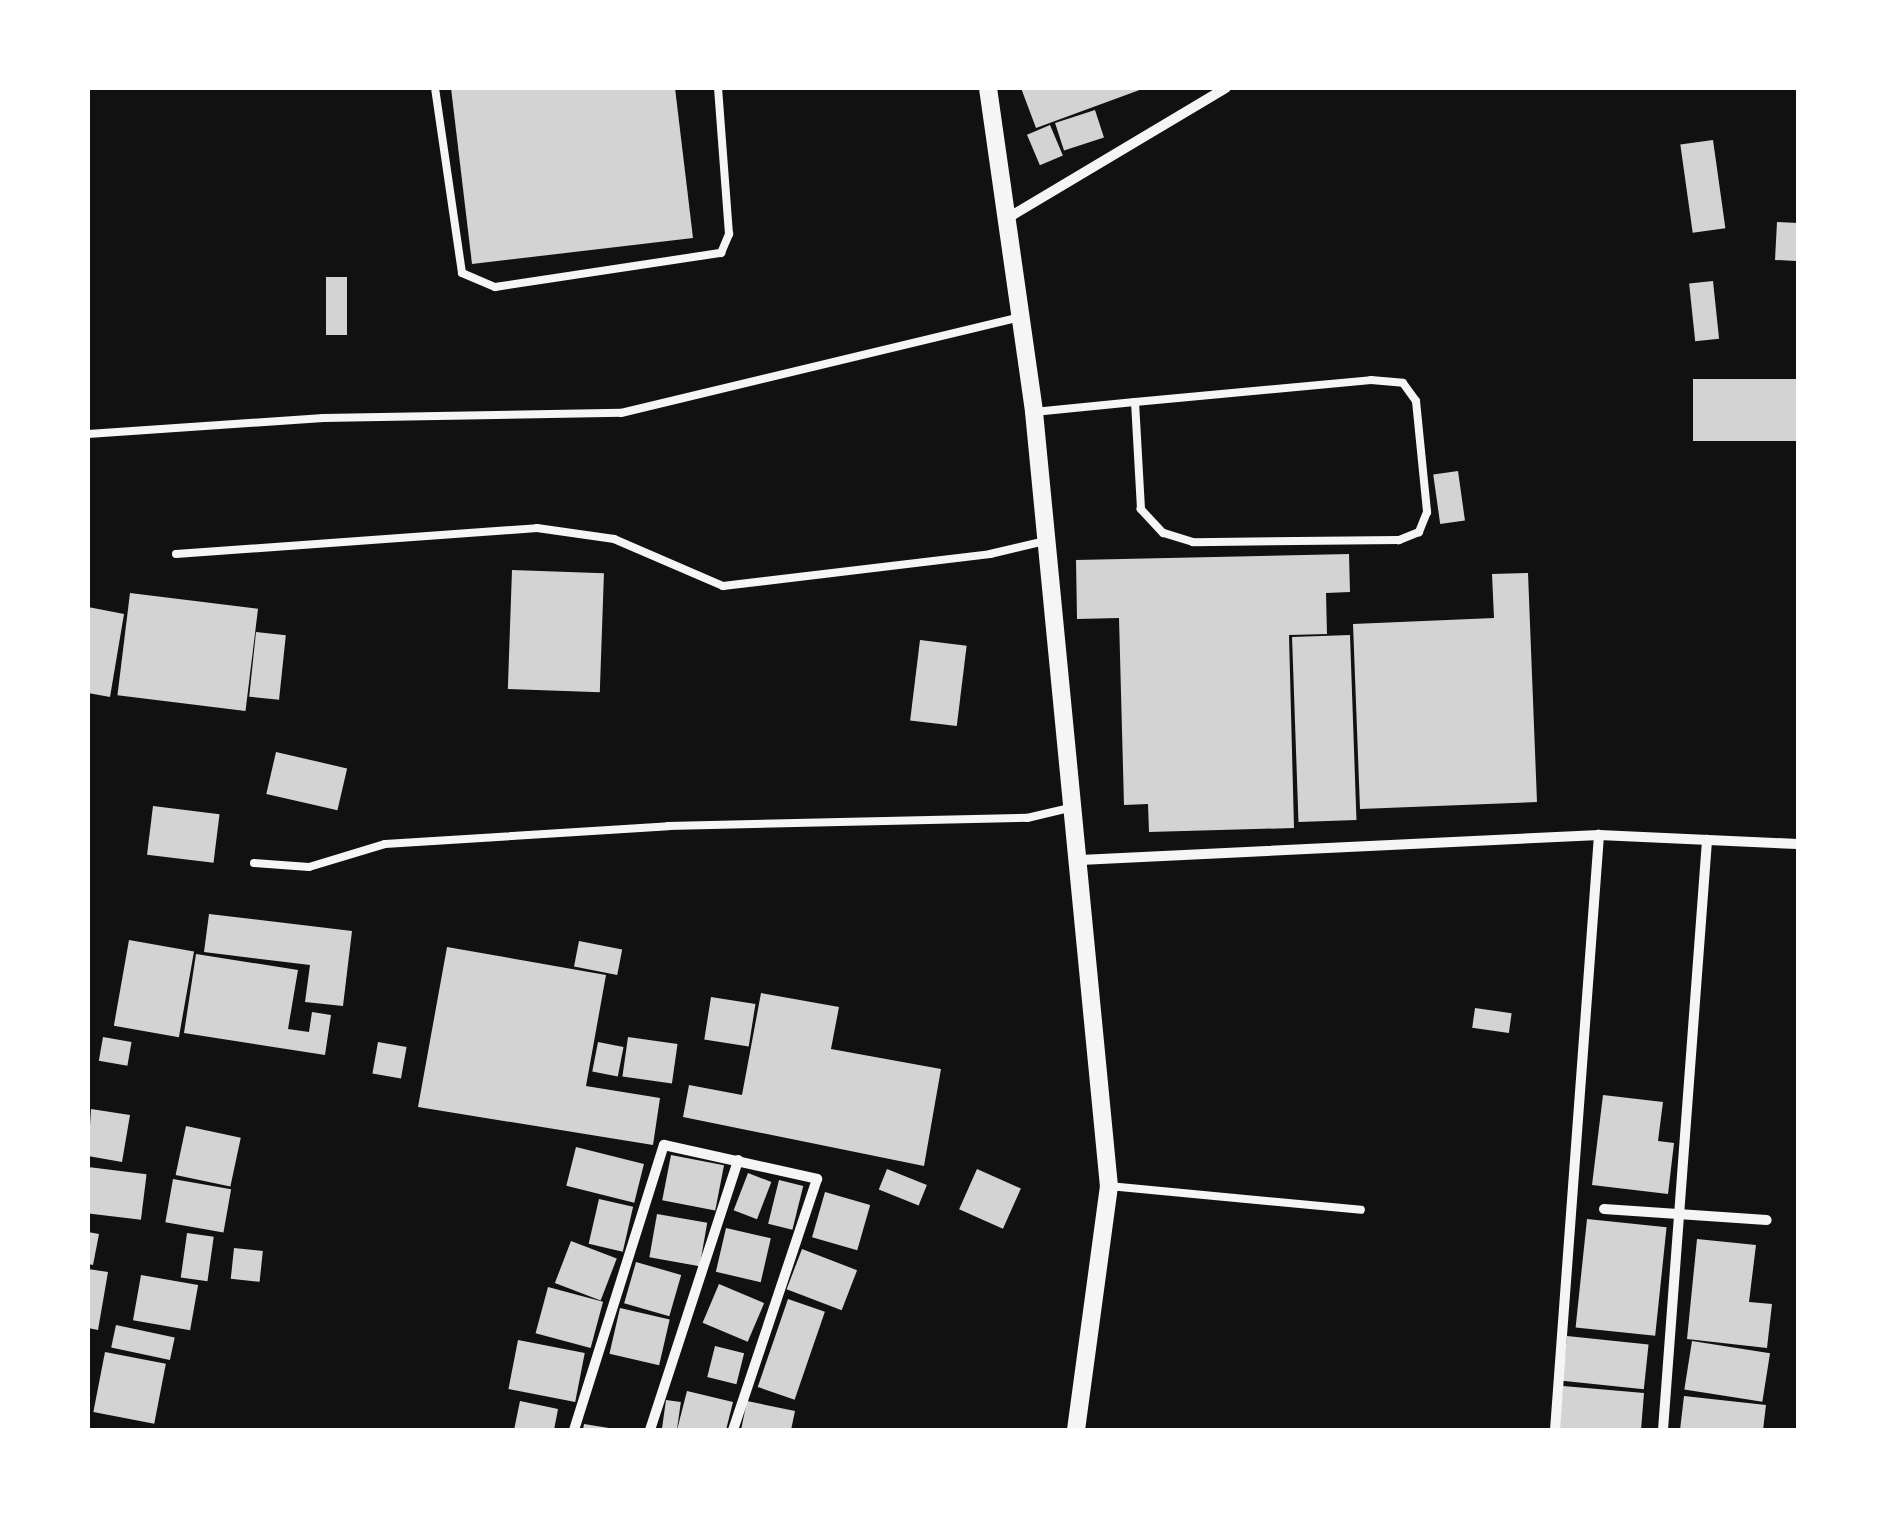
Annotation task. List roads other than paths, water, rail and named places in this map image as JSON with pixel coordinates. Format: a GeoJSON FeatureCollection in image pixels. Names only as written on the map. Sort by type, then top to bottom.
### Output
{"type":"FeatureCollection","features":[{"type":"Feature","properties":{"kind":"street"},"geometry":{"type":"LineString","coordinates":[[988,88],[1011,216],[1034,412],[1109,1186],[1076,1430]]}},
{"type":"Feature","properties":{"kind":"street"},"geometry":{"type":"LineString","coordinates":[[1011,216],[1226,88]]}},
{"type":"Feature","properties":{"kind":"street"},"geometry":{"type":"LineString","coordinates":[[1080,860],[1600,835],[1798,844]]}},
{"type":"Feature","properties":{"kind":"street"},"geometry":{"type":"LineString","coordinates":[[1554,1430],[1600,835]]}},
{"type":"Feature","properties":{"kind":"street"},"geometry":{"type":"LineString","coordinates":[[1663,1430],[1707,840]]}},
{"type":"Feature","properties":{"kind":"street"},"geometry":{"type":"LineString","coordinates":[[574,1430],[664,1146],[817,1180],[733,1430]]}},
{"type":"Feature","properties":{"kind":"street"},"geometry":{"type":"LineString","coordinates":[[650,1430],[738,1160]]}},
{"type":"Feature","properties":{"kind":"street"},"geometry":{"type":"LineString","coordinates":[[1604,1209],[1767,1220]]}},
{"type":"Feature","properties":{"kind":"lane"},"geometry":{"type":"LineString","coordinates":[[435,88],[462,273],[495,287],[721,253],[729,234],[718,88]]}},
{"type":"Feature","properties":{"kind":"lane"},"geometry":{"type":"LineString","coordinates":[[88,434],[323,418],[621,413],[1020,316]]}},
{"type":"Feature","properties":{"kind":"lane"},"geometry":{"type":"LineString","coordinates":[[1034,412],[1135,402],[1372,380],[1403,383],[1416,401],[1418,419],[1427,512],[1419,532],[1399,540],[1192,542],[1163,532],[1141,509],[1135,402]]}},
{"type":"Feature","properties":{"kind":"lane"},"geometry":{"type":"LineString","coordinates":[[176,554],[537,528],[614,539],[722,586],[990,554],[1044,542]]}},
{"type":"Feature","properties":{"kind":"lane"},"geometry":{"type":"LineString","coordinates":[[254,863],[310,867],[384,844],[668,826],[1027,818],[1074,808]]}},
{"type":"Feature","properties":{"kind":"lane"},"geometry":{"type":"LineString","coordinates":[[1109,1186],[1361,1210]]}}]}
